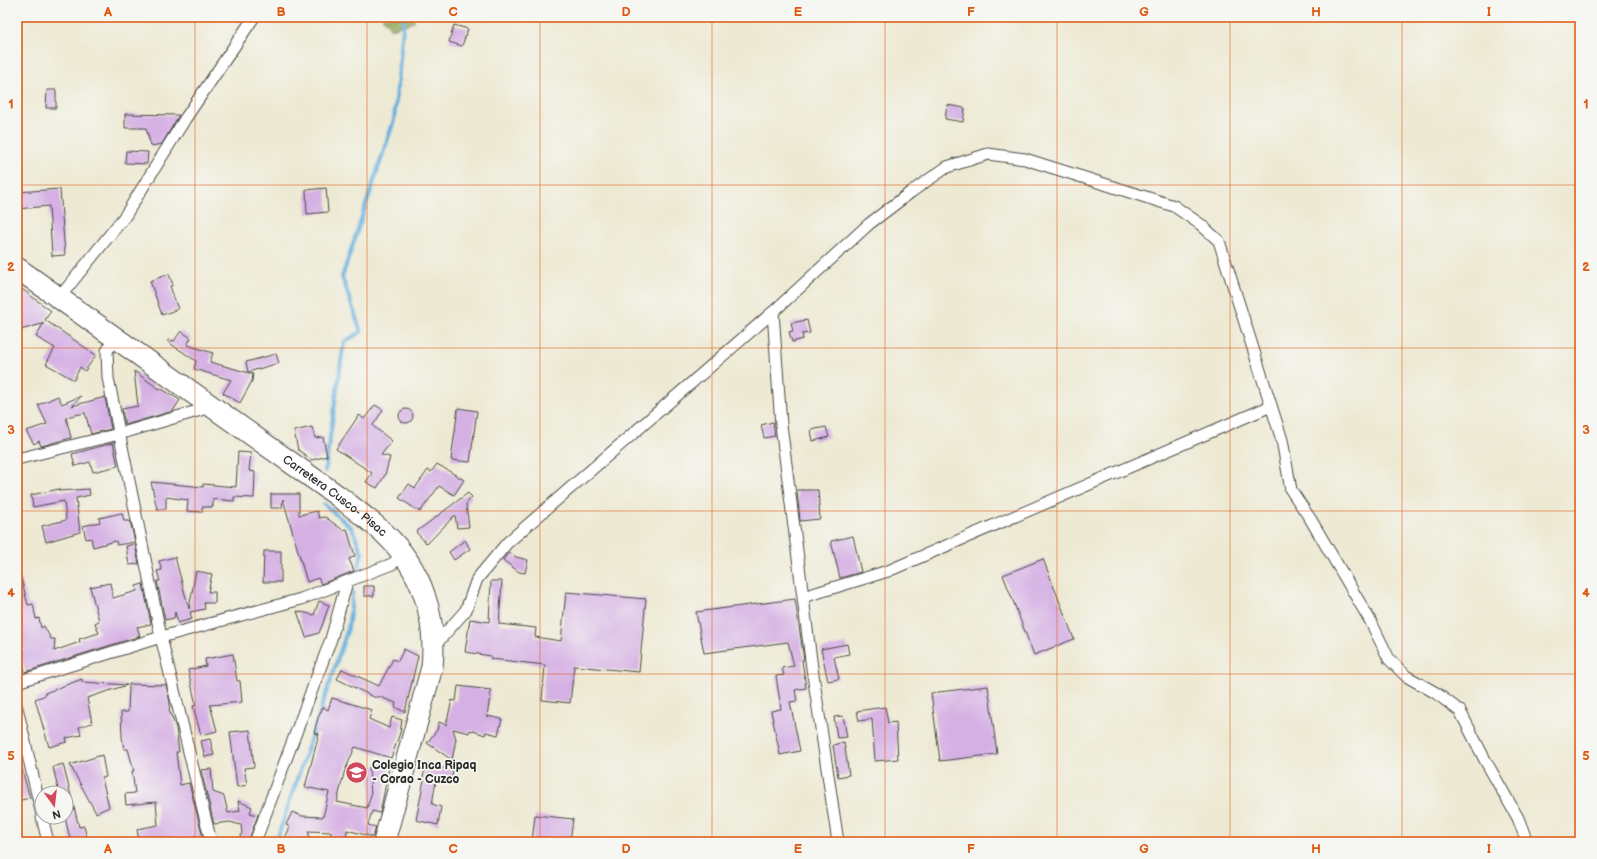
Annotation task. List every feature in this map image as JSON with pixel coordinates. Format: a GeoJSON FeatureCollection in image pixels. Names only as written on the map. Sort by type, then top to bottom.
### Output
{"type":"FeatureCollection","features":[{"type":"Feature","properties":{"kind":"highway","name":"Carretera Cusco- Pisac"},"geometry":{"type":"LineString","coordinates":[[17,268],[211,408],[338,496],[386,535],[414,571],[427,598],[434,630],[432,667],[384,842]]}},
{"type":"Feature","properties":{"kind":"street"},"geometry":{"type":"LineString","coordinates":[[59,298],[125,216],[185,119],[254,17]]}},
{"type":"Feature","properties":{"kind":"street"},"geometry":{"type":"LineString","coordinates":[[434,645],[466,610],[477,579],[507,543],[773,312],[869,224],[947,167],[988,154],[1025,159],[1174,206],[1200,224],[1219,241],[1282,440],[1291,490],[1311,520],[1371,622],[1389,659],[1406,676],[1436,693],[1460,711],[1485,760],[1518,818],[1527,842]]}},
{"type":"Feature","properties":{"kind":"street"},"geometry":{"type":"LineString","coordinates":[[773,312],[781,425],[803,597],[838,842]]}},
{"type":"Feature","properties":{"kind":"street"},"geometry":{"type":"LineString","coordinates":[[116,338],[107,351],[108,372],[119,434],[161,637],[211,842]]}},
{"type":"Feature","properties":{"kind":"street"},"geometry":{"type":"LineString","coordinates":[[803,597],[888,571],[1271,406]]}},
{"type":"Feature","properties":{"kind":"street"},"geometry":{"type":"LineString","coordinates":[[17,459],[119,434],[211,408]]}},
{"type":"Feature","properties":{"kind":"street"},"geometry":{"type":"LineString","coordinates":[[17,682],[161,637],[300,599],[392,564],[403,555]]}},
{"type":"Feature","properties":{"kind":"street"},"geometry":{"type":"LineString","coordinates":[[255,842],[331,639],[348,582]]}},
{"type":"Feature","properties":{"kind":"street"},"geometry":{"type":"LineString","coordinates":[[17,708],[35,785]]}},
{"type":"Feature","properties":{"kind":"street"},"geometry":{"type":"LineString","coordinates":[[44,825],[48,842]]}},
{"type":"Feature","properties":{"kind":"green space"},"geometry":{"type":"Polygon","coordinates":[[[382,17],[414,17],[414,22],[391,29],[382,17]]]}},
{"type":"Feature","properties":{"kind":"building"},"geometry":{"type":"Polygon","coordinates":[[[454,25],[468,29],[462,46],[449,42],[454,25]]]}},
{"type":"Feature","properties":{"kind":"building"},"geometry":{"type":"Polygon","coordinates":[[[47,90],[56,90],[56,108],[46,108],[47,90]]]}},
{"type":"Feature","properties":{"kind":"building"},"geometry":{"type":"Polygon","coordinates":[[[947,105],[965,108],[963,122],[945,119],[947,105]]]}},
{"type":"Feature","properties":{"kind":"building"},"geometry":{"type":"Polygon","coordinates":[[[125,114],[179,115],[162,144],[151,146],[146,128],[125,128],[125,114]]]}},
{"type":"Feature","properties":{"kind":"building"},"geometry":{"type":"Polygon","coordinates":[[[126,151],[148,152],[147,164],[125,163],[126,151]]]}},
{"type":"Feature","properties":{"kind":"building"},"geometry":{"type":"Polygon","coordinates":[[[326,188],[328,212],[307,214],[306,190],[326,188]]]}},
{"type":"Feature","properties":{"kind":"building"},"geometry":{"type":"Polygon","coordinates":[[[60,189],[65,255],[52,256],[49,206],[17,209],[17,192],[60,189]]]}},
{"type":"Feature","properties":{"kind":"building"},"geometry":{"type":"Polygon","coordinates":[[[169,274],[173,285],[170,286],[178,309],[162,315],[150,281],[169,274]]]}},
{"type":"Feature","properties":{"kind":"building"},"geometry":{"type":"Polygon","coordinates":[[[22,289],[51,311],[45,320],[96,355],[85,371],[80,367],[74,380],[46,364],[55,348],[36,337],[44,322],[42,324],[17,331],[17,297],[22,289]]]}},
{"type":"Feature","properties":{"kind":"building"},"geometry":{"type":"Polygon","coordinates":[[[807,320],[810,333],[802,334],[803,339],[792,342],[789,332],[793,331],[791,323],[807,320]]]}},
{"type":"Feature","properties":{"kind":"building"},"geometry":{"type":"Polygon","coordinates":[[[181,331],[191,338],[187,345],[213,353],[210,362],[253,374],[252,381],[240,403],[223,393],[231,380],[194,369],[196,361],[168,342],[168,340],[174,341],[181,331]]]}},
{"type":"Feature","properties":{"kind":"building"},"geometry":{"type":"Polygon","coordinates":[[[276,354],[279,363],[248,372],[246,362],[276,354]]]}},
{"type":"Feature","properties":{"kind":"building"},"geometry":{"type":"Polygon","coordinates":[[[134,371],[159,389],[160,388],[180,400],[173,411],[125,425],[122,409],[138,406],[134,371]]]}},
{"type":"Feature","properties":{"kind":"building"},"geometry":{"type":"Polygon","coordinates":[[[58,396],[62,404],[81,396],[72,406],[105,397],[111,429],[91,434],[85,413],[66,417],[71,438],[41,446],[39,441],[34,444],[26,431],[47,424],[38,405],[58,396]]]}},
{"type":"Feature","properties":{"kind":"building"},"geometry":{"type":"Polygon","coordinates":[[[375,405],[383,410],[373,425],[392,441],[381,455],[390,457],[385,475],[377,488],[366,482],[372,473],[336,449],[359,415],[364,419],[375,405]]]}},
{"type":"Feature","properties":{"kind":"building"},"geometry":{"type":"Polygon","coordinates":[[[458,408],[477,411],[470,462],[451,460],[458,408]]]}},
{"type":"Feature","properties":{"kind":"building"},"geometry":{"type":"Polygon","coordinates":[[[403,409],[409,409],[413,413],[413,419],[409,423],[403,423],[399,419],[399,413],[403,409]]]}},
{"type":"Feature","properties":{"kind":"building"},"geometry":{"type":"Polygon","coordinates":[[[773,422],[775,436],[764,438],[761,425],[773,422]]]}},
{"type":"Feature","properties":{"kind":"building"},"geometry":{"type":"Polygon","coordinates":[[[312,427],[315,438],[323,437],[327,456],[312,460],[298,450],[294,431],[312,427]]]}},
{"type":"Feature","properties":{"kind":"building"},"geometry":{"type":"Polygon","coordinates":[[[826,427],[829,437],[813,441],[811,430],[826,427]]]}},
{"type":"Feature","properties":{"kind":"building"},"geometry":{"type":"Polygon","coordinates":[[[113,443],[118,466],[93,472],[90,462],[75,466],[72,454],[113,443]]]}},
{"type":"Feature","properties":{"kind":"building"},"geometry":{"type":"Polygon","coordinates":[[[238,452],[251,453],[249,471],[255,472],[254,498],[234,497],[234,501],[213,499],[213,507],[202,507],[202,512],[187,511],[188,500],[166,497],[166,509],[157,509],[151,482],[203,487],[203,484],[236,487],[238,452]]]}},
{"type":"Feature","properties":{"kind":"building"},"geometry":{"type":"Polygon","coordinates":[[[437,464],[464,480],[454,495],[439,486],[420,512],[399,498],[409,484],[415,488],[428,470],[431,472],[437,464]]]}},
{"type":"Feature","properties":{"kind":"building"},"geometry":{"type":"Polygon","coordinates":[[[59,489],[59,491],[89,489],[90,495],[76,498],[80,532],[46,542],[42,526],[66,520],[64,501],[33,507],[31,495],[59,489]]]}},
{"type":"Feature","properties":{"kind":"building"},"geometry":{"type":"Polygon","coordinates":[[[797,490],[818,490],[820,519],[800,521],[797,490]]]}},
{"type":"Feature","properties":{"kind":"building"},"geometry":{"type":"Polygon","coordinates":[[[468,493],[472,497],[466,504],[469,527],[457,528],[455,515],[427,544],[416,532],[468,493]]]}},
{"type":"Feature","properties":{"kind":"building"},"geometry":{"type":"Polygon","coordinates":[[[271,494],[299,494],[299,515],[317,511],[319,518],[325,517],[343,530],[347,529],[355,556],[349,559],[354,571],[321,584],[318,578],[307,582],[283,499],[282,508],[271,508],[271,494]]]}},
{"type":"Feature","properties":{"kind":"building"},"geometry":{"type":"Polygon","coordinates":[[[122,513],[124,521],[130,521],[135,542],[117,545],[116,541],[93,547],[91,538],[86,539],[83,526],[100,522],[99,518],[122,513]]]}},
{"type":"Feature","properties":{"kind":"building"},"geometry":{"type":"Polygon","coordinates":[[[853,536],[861,572],[840,578],[831,541],[853,536]]]}},
{"type":"Feature","properties":{"kind":"building"},"geometry":{"type":"Polygon","coordinates":[[[465,540],[470,549],[454,560],[449,552],[465,540]]]}},
{"type":"Feature","properties":{"kind":"building"},"geometry":{"type":"Polygon","coordinates":[[[135,544],[139,564],[129,565],[126,546],[135,544]]]}},
{"type":"Feature","properties":{"kind":"building"},"geometry":{"type":"Polygon","coordinates":[[[264,551],[281,551],[281,582],[263,582],[264,551]]]}},
{"type":"Feature","properties":{"kind":"building"},"geometry":{"type":"Polygon","coordinates":[[[509,552],[516,557],[528,560],[525,573],[519,572],[503,560],[509,552]]]}},
{"type":"Feature","properties":{"kind":"building"},"geometry":{"type":"Polygon","coordinates":[[[175,557],[189,609],[196,571],[212,574],[208,592],[215,592],[215,603],[204,603],[205,609],[190,612],[192,619],[178,623],[175,612],[174,618],[165,620],[157,581],[160,581],[157,571],[162,570],[159,561],[175,557]]]}},
{"type":"Feature","properties":{"kind":"building"},"geometry":{"type":"Polygon","coordinates":[[[1043,559],[1074,639],[1034,655],[1003,575],[1043,559]]]}},
{"type":"Feature","properties":{"kind":"building"},"geometry":{"type":"Polygon","coordinates":[[[17,578],[21,578],[28,605],[33,604],[36,619],[39,618],[41,628],[44,626],[51,639],[55,639],[54,651],[80,642],[79,639],[99,633],[95,623],[99,621],[90,587],[110,583],[113,598],[137,591],[136,586],[143,584],[151,624],[137,627],[140,636],[25,672],[20,652],[24,651],[17,626],[17,578]]]}},
{"type":"Feature","properties":{"kind":"building"},"geometry":{"type":"Polygon","coordinates":[[[491,581],[502,581],[499,624],[536,628],[535,637],[561,641],[566,592],[646,599],[639,672],[574,666],[570,703],[542,700],[545,665],[491,659],[491,656],[465,652],[470,619],[489,622],[491,581]]]}},
{"type":"Feature","properties":{"kind":"building"},"geometry":{"type":"Polygon","coordinates":[[[364,586],[374,586],[374,596],[364,596],[364,586]]]}},
{"type":"Feature","properties":{"kind":"building"},"geometry":{"type":"Polygon","coordinates":[[[795,599],[804,660],[802,660],[806,688],[795,690],[797,701],[790,702],[800,751],[780,755],[771,711],[781,709],[776,676],[784,675],[782,668],[794,666],[788,642],[704,653],[696,612],[795,599]]]}},
{"type":"Feature","properties":{"kind":"building"},"geometry":{"type":"Polygon","coordinates":[[[319,601],[329,605],[323,623],[319,633],[306,637],[297,611],[314,615],[319,601]]]}},
{"type":"Feature","properties":{"kind":"building"},"geometry":{"type":"Polygon","coordinates":[[[847,644],[849,654],[834,657],[839,679],[828,681],[821,649],[847,644]]]}},
{"type":"Feature","properties":{"kind":"building"},"geometry":{"type":"Polygon","coordinates":[[[404,649],[418,656],[405,712],[395,707],[396,703],[377,696],[376,698],[337,679],[342,669],[379,686],[393,659],[398,661],[404,649]]]}},
{"type":"Feature","properties":{"kind":"building"},"geometry":{"type":"Polygon","coordinates":[[[233,654],[237,681],[240,681],[242,702],[210,705],[217,731],[201,735],[193,706],[196,705],[188,670],[206,666],[205,659],[233,654]]]}},
{"type":"Feature","properties":{"kind":"building"},"geometry":{"type":"Polygon","coordinates":[[[82,679],[82,682],[127,685],[87,698],[92,723],[79,727],[81,735],[66,738],[67,742],[49,747],[35,699],[46,695],[45,693],[82,679]]]}},
{"type":"Feature","properties":{"kind":"building"},"geometry":{"type":"Polygon","coordinates":[[[129,684],[166,685],[170,702],[169,710],[176,728],[179,752],[176,752],[180,785],[189,783],[204,841],[139,842],[137,829],[158,825],[156,802],[126,805],[125,794],[135,793],[132,771],[134,771],[128,749],[124,749],[122,737],[121,712],[128,712],[129,684]]]}},
{"type":"Feature","properties":{"kind":"building"},"geometry":{"type":"Polygon","coordinates":[[[458,686],[491,690],[487,716],[502,719],[498,735],[486,732],[485,735],[470,730],[469,733],[453,729],[456,739],[452,760],[427,743],[437,730],[439,722],[446,725],[452,700],[456,701],[458,686]]]}},
{"type":"Feature","properties":{"kind":"building"},"geometry":{"type":"Polygon","coordinates":[[[988,686],[997,754],[940,761],[931,693],[988,686]]]}},
{"type":"Feature","properties":{"kind":"building"},"geometry":{"type":"Polygon","coordinates":[[[332,698],[372,710],[369,719],[389,728],[392,717],[402,720],[400,733],[391,758],[355,747],[344,773],[337,802],[367,808],[371,795],[369,767],[390,763],[380,813],[372,811],[368,825],[376,827],[373,837],[347,830],[346,842],[330,842],[331,832],[308,831],[310,838],[293,842],[283,842],[290,827],[286,825],[292,812],[302,816],[323,817],[329,792],[305,787],[319,734],[314,733],[318,718],[323,707],[328,710],[332,698]]]}},
{"type":"Feature","properties":{"kind":"building"},"geometry":{"type":"Polygon","coordinates":[[[885,707],[888,723],[896,722],[898,759],[875,761],[872,719],[859,721],[857,711],[885,707]]]}},
{"type":"Feature","properties":{"kind":"building"},"geometry":{"type":"Polygon","coordinates":[[[843,716],[847,737],[837,738],[834,717],[843,716]]]}},
{"type":"Feature","properties":{"kind":"building"},"geometry":{"type":"Polygon","coordinates":[[[250,730],[254,767],[244,768],[247,785],[237,787],[230,732],[250,730]]]}},
{"type":"Feature","properties":{"kind":"building"},"geometry":{"type":"Polygon","coordinates":[[[210,739],[214,755],[205,757],[201,741],[210,739]]]}},
{"type":"Feature","properties":{"kind":"building"},"geometry":{"type":"Polygon","coordinates":[[[844,742],[849,775],[838,777],[833,745],[844,742]]]}},
{"type":"Feature","properties":{"kind":"building"},"geometry":{"type":"Polygon","coordinates":[[[102,755],[106,777],[102,778],[109,807],[96,813],[70,765],[102,755]]]}},
{"type":"Feature","properties":{"kind":"building"},"geometry":{"type":"Polygon","coordinates":[[[427,763],[453,771],[451,783],[436,781],[432,804],[441,807],[438,825],[416,820],[424,780],[422,780],[427,763]]]}},
{"type":"Feature","properties":{"kind":"building"},"geometry":{"type":"Polygon","coordinates":[[[63,764],[68,785],[57,785],[53,767],[63,764]]]}},
{"type":"Feature","properties":{"kind":"building"},"geometry":{"type":"Polygon","coordinates":[[[17,766],[21,766],[30,798],[17,801],[17,766]]]}},
{"type":"Feature","properties":{"kind":"building"},"geometry":{"type":"Polygon","coordinates":[[[211,769],[213,792],[224,796],[228,813],[240,811],[238,801],[252,807],[250,813],[258,815],[248,842],[238,842],[242,833],[241,825],[230,822],[214,824],[201,770],[211,769]]]}},
{"type":"Feature","properties":{"kind":"building"},"geometry":{"type":"Polygon","coordinates":[[[74,807],[79,827],[84,826],[87,839],[71,842],[67,825],[74,825],[74,807]]]}},
{"type":"Feature","properties":{"kind":"building"},"geometry":{"type":"Polygon","coordinates":[[[535,815],[573,819],[570,842],[532,842],[535,815]]]}},
{"type":"Feature","properties":{"kind":"waterway"},"geometry":{"type":"LineString","coordinates":[[325,471],[344,342],[361,332],[342,277],[394,120],[404,17]]}},
{"type":"Feature","properties":{"kind":"waterway"},"geometry":{"type":"LineString","coordinates":[[324,504],[352,528],[362,553],[357,572]]}},
{"type":"Feature","properties":{"kind":"waterway"},"geometry":{"type":"LineString","coordinates":[[276,842],[348,628],[353,591]]}},
{"type":"Feature","properties":{"kind":"place","name":"Colegio Inca Ripaq - Corao - Cuzco"},"geometry":{"type":"Point","coordinates":[356,772]}}]}
